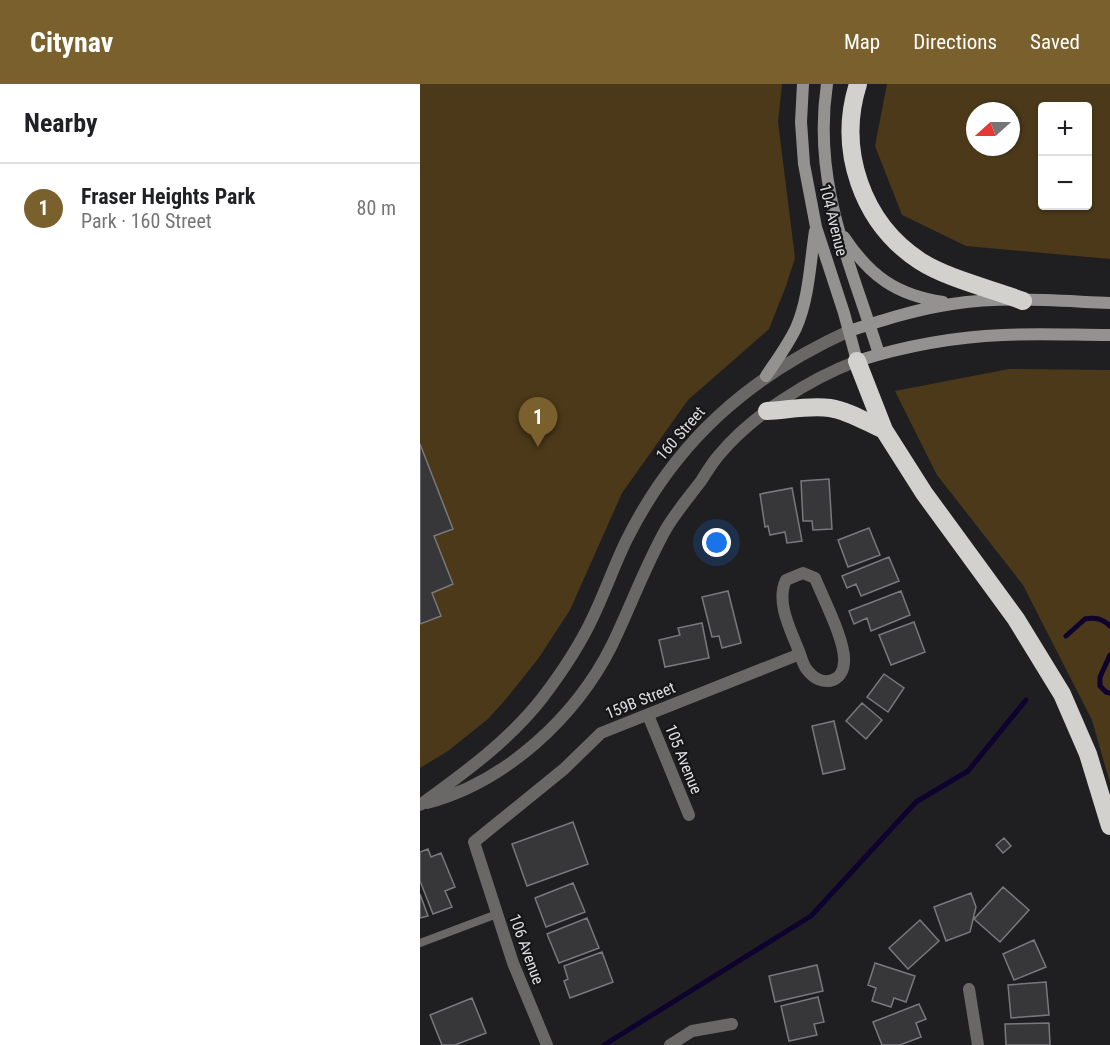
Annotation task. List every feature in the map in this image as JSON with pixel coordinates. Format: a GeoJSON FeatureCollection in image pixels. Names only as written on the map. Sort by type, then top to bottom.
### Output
{"type":"FeatureCollection","features":[{"type":"Feature","properties":{"kind":"highway"},"geometry":{"type":"LineString","coordinates":[[858,84],[851,118],[853,161],[866,199],[883,227],[913,256],[938,271],[1023,301]]}},
{"type":"Feature","properties":{"kind":"highway"},"geometry":{"type":"LineString","coordinates":[[857,361],[884,430],[937,512],[1017,619],[1050,671],[1083,741],[1110,826]]}},
{"type":"Feature","properties":{"kind":"highway"},"geometry":{"type":"LineString","coordinates":[[767,411],[831,408],[884,430]]}},
{"type":"Feature","properties":{"kind":"main road","name":"104 Avenue"},"geometry":{"type":"LineString","coordinates":[[803,84],[801,122],[803,154],[816,227],[857,361]]}},
{"type":"Feature","properties":{"kind":"main road","name":"104 Avenue"},"geometry":{"type":"LineString","coordinates":[[827,84],[823,117],[823,152],[828,189],[837,226],[879,354]]}},
{"type":"Feature","properties":{"kind":"main road"},"geometry":{"type":"LineString","coordinates":[[837,226],[861,260],[881,280],[903,292],[924,299],[953,303]]}},
{"type":"Feature","properties":{"kind":"main road"},"geometry":{"type":"LineString","coordinates":[[766,376],[790,339],[800,316],[816,227]]}},
{"type":"Feature","properties":{"kind":"main road","name":"160 Street"},"geometry":{"type":"LineString","coordinates":[[849,331],[921,309],[953,303],[1023,301],[1110,303]]}},
{"type":"Feature","properties":{"kind":"main road","name":"160 Street"},"geometry":{"type":"LineString","coordinates":[[857,361],[879,354],[964,338],[1005,334],[1110,335]]}},
{"type":"Feature","properties":{"kind":"street","name":"160 Street"},"geometry":{"type":"LineString","coordinates":[[420,805],[474,766],[528,715],[550,687],[581,639],[625,544],[654,491],[702,430],[727,406],[766,376],[799,355],[849,331]]}},
{"type":"Feature","properties":{"kind":"street","name":"160 Street"},"geometry":{"type":"LineString","coordinates":[[420,805],[456,794],[507,766],[561,718],[603,662],[620,629],[651,556],[675,515],[720,453],[767,411],[808,384],[857,361]]}},
{"type":"Feature","properties":{"kind":"street"},"geometry":{"type":"LineString","coordinates":[[803,573],[815,578],[844,651],[844,664],[840,675],[832,682],[823,682],[809,673],[800,654],[781,591],[786,580],[803,573]]}},
{"type":"Feature","properties":{"kind":"street","name":"159B Street"},"geometry":{"type":"LineString","coordinates":[[480,863],[474,842],[564,769],[601,733],[800,654]]}},
{"type":"Feature","properties":{"kind":"street","name":"105 Avenue"},"geometry":{"type":"LineString","coordinates":[[648,715],[689,815]]}},
{"type":"Feature","properties":{"kind":"street","name":"106 Avenue"},"geometry":{"type":"LineString","coordinates":[[480,863],[513,963],[547,1045]]}},
{"type":"Feature","properties":{"kind":"street"},"geometry":{"type":"LineString","coordinates":[[969,989],[978,1045]]}},
{"type":"Feature","properties":{"kind":"street"},"geometry":{"type":"LineString","coordinates":[[670,1045],[692,1030],[732,1024]]}},
{"type":"Feature","properties":{"kind":"lane"},"geometry":{"type":"LineString","coordinates":[[420,944],[497,914]]}},
{"type":"Feature","properties":{"kind":"shaded area"},"geometry":{"type":"Polygon","coordinates":[[[420,84],[782,84],[778,122],[795,258],[769,329],[688,400],[622,493],[570,610],[538,659],[488,719],[448,751],[420,768],[420,84]]]}},
{"type":"Feature","properties":{"kind":"shaded area"},"geometry":{"type":"Polygon","coordinates":[[[887,84],[1110,84],[1110,259],[966,246],[902,215],[875,146],[887,84]]]}},
{"type":"Feature","properties":{"kind":"shaded area"},"geometry":{"type":"Polygon","coordinates":[[[1009,369],[1110,370],[1110,783],[1092,720],[1023,585],[937,475],[895,391],[1009,369]]]}},
{"type":"Feature","properties":{"kind":"building"},"geometry":{"type":"Polygon","coordinates":[[[420,444],[453,529],[434,536],[453,584],[432,593],[441,616],[420,624],[420,444]]]}},
{"type":"Feature","properties":{"kind":"building"},"geometry":{"type":"Polygon","coordinates":[[[829,479],[832,529],[813,530],[812,521],[803,521],[801,481],[829,479]]]}},
{"type":"Feature","properties":{"kind":"building"},"geometry":{"type":"Polygon","coordinates":[[[792,488],[802,541],[787,543],[785,532],[770,535],[768,526],[765,527],[760,494],[792,488]]]}},
{"type":"Feature","properties":{"kind":"building"},"geometry":{"type":"Polygon","coordinates":[[[869,528],[880,555],[848,567],[838,540],[869,528]]]}},
{"type":"Feature","properties":{"kind":"building"},"geometry":{"type":"Polygon","coordinates":[[[889,557],[899,581],[861,596],[856,584],[847,588],[842,576],[889,557]]]}},
{"type":"Feature","properties":{"kind":"building"},"geometry":{"type":"Polygon","coordinates":[[[728,591],[741,643],[722,648],[719,636],[712,637],[702,597],[728,591]]]}},
{"type":"Feature","properties":{"kind":"building"},"geometry":{"type":"Polygon","coordinates":[[[901,591],[910,615],[871,631],[867,618],[854,624],[849,611],[901,591]]]}},
{"type":"Feature","properties":{"kind":"building"},"geometry":{"type":"Polygon","coordinates":[[[914,622],[925,652],[891,665],[879,635],[914,622]]]}},
{"type":"Feature","properties":{"kind":"building"},"geometry":{"type":"Polygon","coordinates":[[[702,623],[709,658],[665,667],[659,640],[680,635],[678,628],[702,623]]]}},
{"type":"Feature","properties":{"kind":"building"},"geometry":{"type":"Polygon","coordinates":[[[884,674],[904,688],[888,712],[867,697],[884,674]]]}},
{"type":"Feature","properties":{"kind":"building"},"geometry":{"type":"Polygon","coordinates":[[[862,703],[882,720],[866,739],[846,721],[862,703]]]}},
{"type":"Feature","properties":{"kind":"building"},"geometry":{"type":"Polygon","coordinates":[[[834,721],[845,769],[823,774],[812,726],[834,721]]]}},
{"type":"Feature","properties":{"kind":"building"},"geometry":{"type":"Polygon","coordinates":[[[573,822],[588,864],[527,886],[512,844],[573,822]]]}},
{"type":"Feature","properties":{"kind":"building"},"geometry":{"type":"Polygon","coordinates":[[[1004,838],[1011,846],[1003,853],[996,845],[1004,838]]]}},
{"type":"Feature","properties":{"kind":"building"},"geometry":{"type":"Polygon","coordinates":[[[428,849],[431,857],[441,853],[455,887],[445,891],[452,907],[433,914],[420,881],[420,852],[428,849]]]}},
{"type":"Feature","properties":{"kind":"building"},"geometry":{"type":"Polygon","coordinates":[[[573,883],[585,912],[546,927],[535,898],[573,883]]]}},
{"type":"Feature","properties":{"kind":"building"},"geometry":{"type":"Polygon","coordinates":[[[1003,887],[1029,910],[1000,942],[974,919],[1003,887]]]}},
{"type":"Feature","properties":{"kind":"building"},"geometry":{"type":"Polygon","coordinates":[[[971,893],[976,907],[970,932],[946,941],[934,907],[971,893]]]}},
{"type":"Feature","properties":{"kind":"building"},"geometry":{"type":"Polygon","coordinates":[[[420,894],[428,916],[420,918],[420,894]]]}},
{"type":"Feature","properties":{"kind":"building"},"geometry":{"type":"Polygon","coordinates":[[[587,918],[599,948],[559,963],[547,934],[587,918]]]}},
{"type":"Feature","properties":{"kind":"building"},"geometry":{"type":"Polygon","coordinates":[[[920,920],[939,941],[908,969],[889,948],[920,920]]]}},
{"type":"Feature","properties":{"kind":"building"},"geometry":{"type":"Polygon","coordinates":[[[1034,940],[1046,967],[1014,980],[1003,954],[1034,940]]]}},
{"type":"Feature","properties":{"kind":"building"},"geometry":{"type":"Polygon","coordinates":[[[602,952],[613,982],[570,998],[564,981],[568,979],[564,966],[602,952]]]}},
{"type":"Feature","properties":{"kind":"building"},"geometry":{"type":"Polygon","coordinates":[[[875,963],[915,976],[906,1002],[894,998],[891,1007],[872,1001],[876,988],[868,985],[875,963]]]}},
{"type":"Feature","properties":{"kind":"building"},"geometry":{"type":"Polygon","coordinates":[[[817,965],[823,991],[775,1002],[769,976],[817,965]]]}},
{"type":"Feature","properties":{"kind":"building"},"geometry":{"type":"Polygon","coordinates":[[[1046,982],[1049,1015],[1011,1018],[1008,985],[1046,982]]]}},
{"type":"Feature","properties":{"kind":"building"},"geometry":{"type":"Polygon","coordinates":[[[818,997],[824,1022],[814,1024],[817,1035],[789,1041],[781,1006],[818,997]]]}},
{"type":"Feature","properties":{"kind":"building"},"geometry":{"type":"Polygon","coordinates":[[[472,998],[486,1033],[455,1045],[442,1045],[430,1015],[472,998]]]}},
{"type":"Feature","properties":{"kind":"building"},"geometry":{"type":"Polygon","coordinates":[[[919,1004],[926,1019],[916,1023],[921,1037],[900,1045],[882,1045],[873,1022],[919,1004]]]}},
{"type":"Feature","properties":{"kind":"building"},"geometry":{"type":"Polygon","coordinates":[[[1049,1023],[1050,1045],[1006,1045],[1005,1024],[1049,1023]]]}},
{"type":"Feature","properties":{"kind":"waterway"},"geometry":{"type":"LineString","coordinates":[[1066,636],[1085,619],[1099,619],[1110,626]]}},
{"type":"Feature","properties":{"kind":"waterway"},"geometry":{"type":"LineString","coordinates":[[1110,655],[1100,677],[1100,686],[1110,693]]}},
{"type":"Feature","properties":{"kind":"waterway"},"geometry":{"type":"LineString","coordinates":[[604,1045],[811,916],[916,802],[968,771],[1026,700]]}},
{"type":"Feature","properties":{"kind":"place","name":"Fraser Heights Park"},"geometry":{"type":"Point","coordinates":[538,447]}}]}
